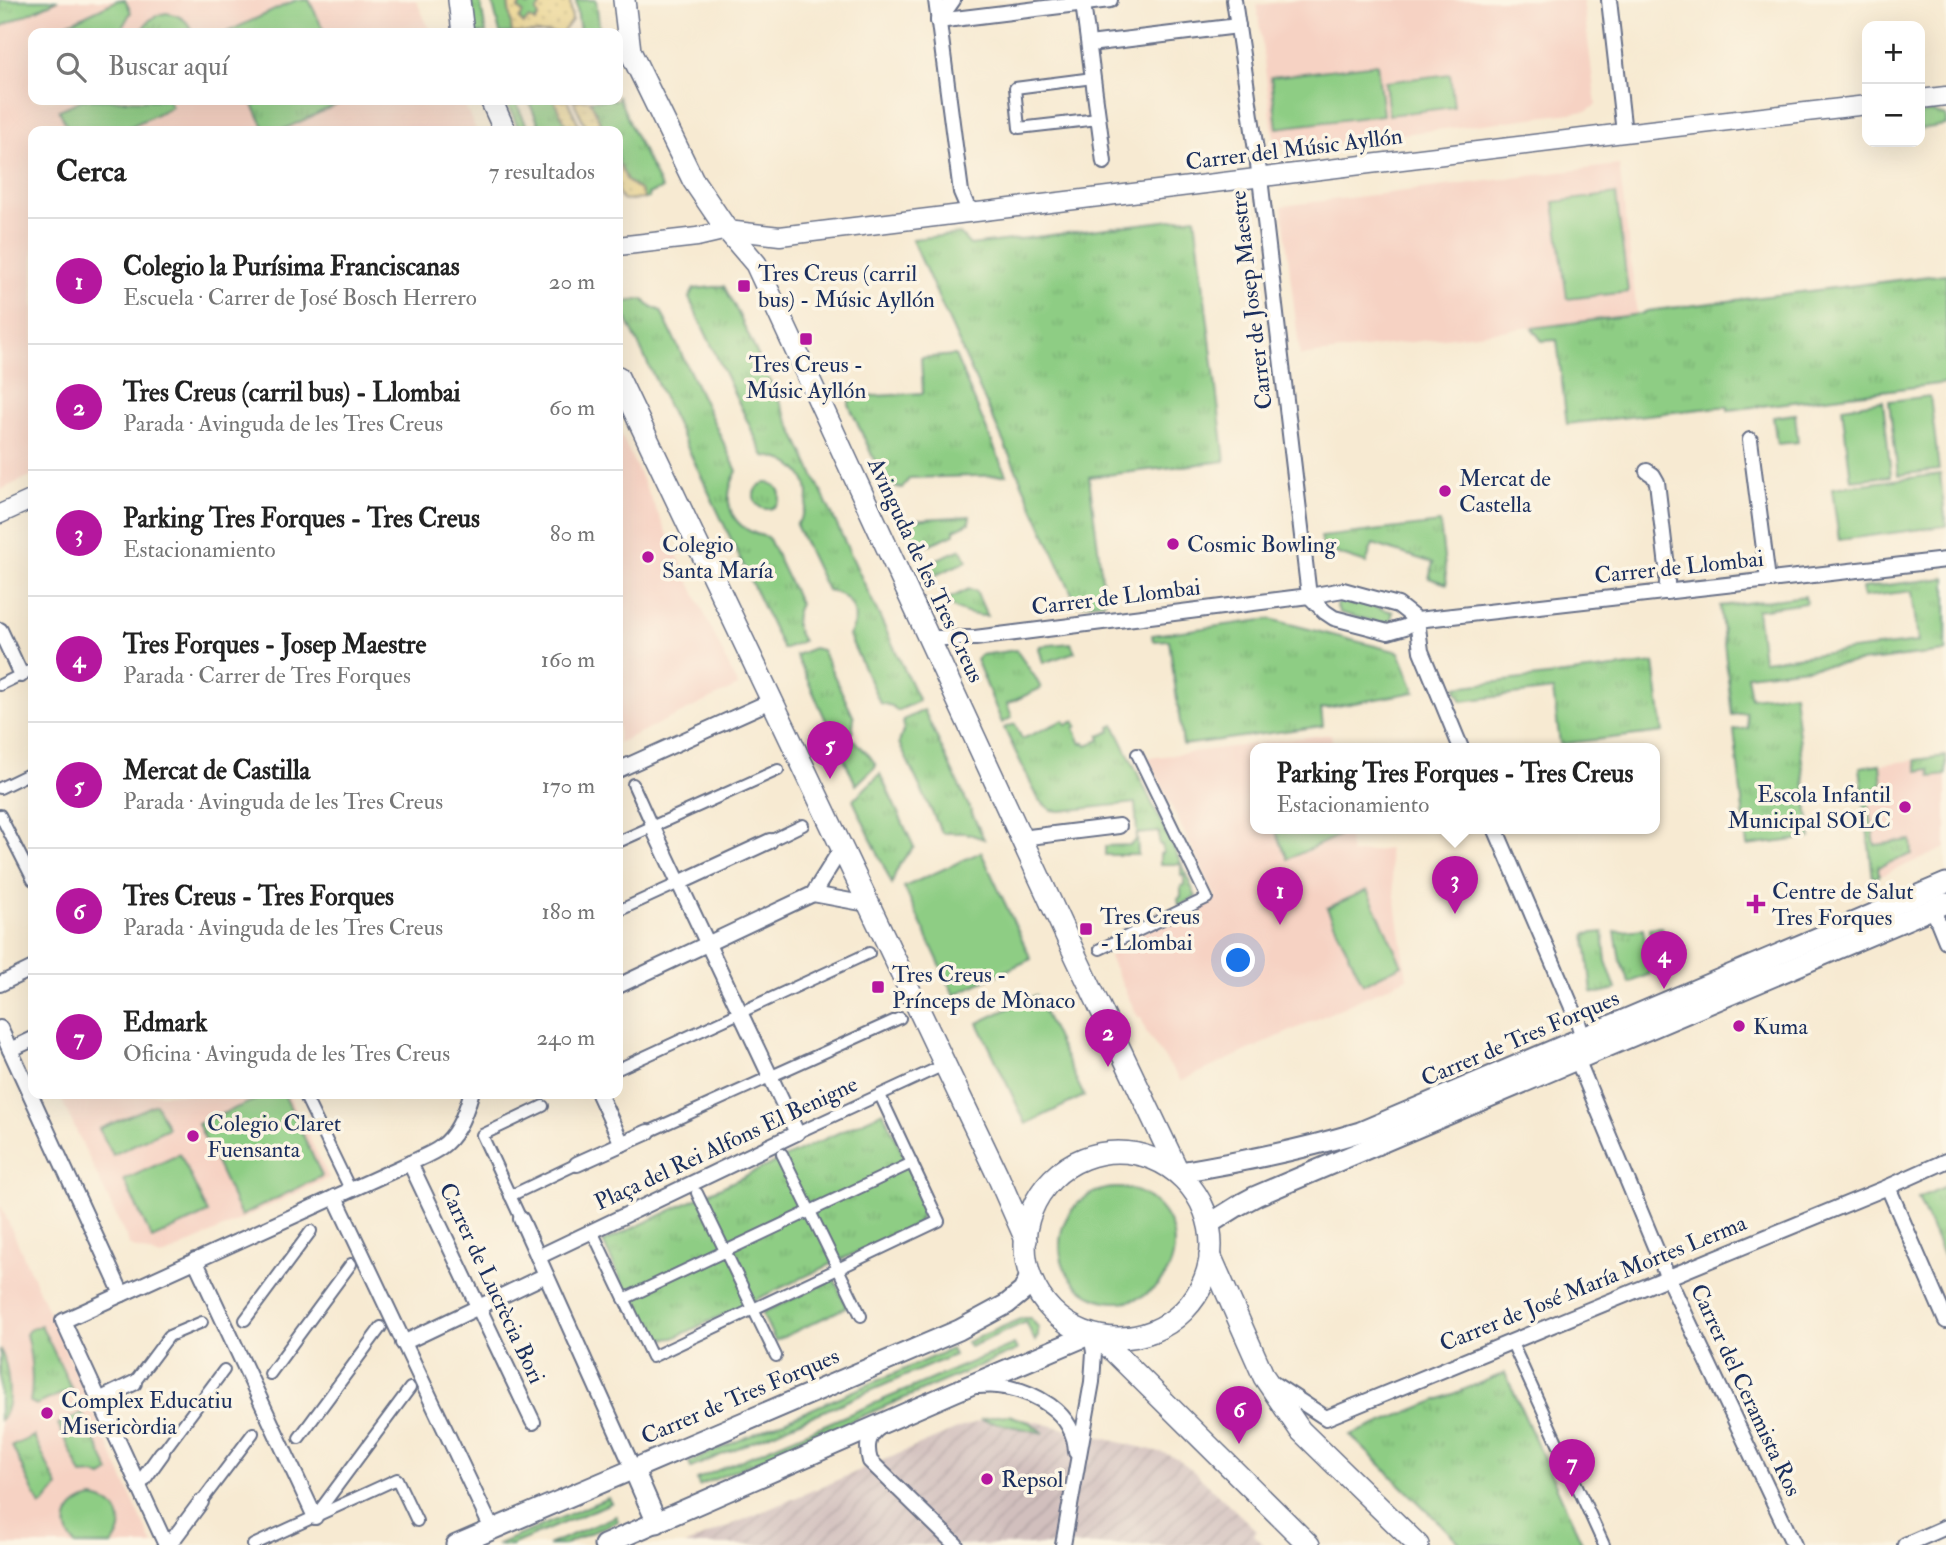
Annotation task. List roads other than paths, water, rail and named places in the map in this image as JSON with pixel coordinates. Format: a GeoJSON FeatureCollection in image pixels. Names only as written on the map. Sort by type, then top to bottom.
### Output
{"type":"FeatureCollection","features":[{"type":"Feature","properties":{"kind":"main road"},"geometry":{"type":"LineString","coordinates":[[459,0],[462,28]]}},
{"type":"Feature","properties":{"kind":"main road","name":"Avinguda de les Tres Creus"},"geometry":{"type":"LineString","coordinates":[[624,0],[630,51],[693,180],[727,230],[756,264],[1178,1171]]}},
{"type":"Feature","properties":{"kind":"main road"},"geometry":{"type":"LineString","coordinates":[[493,105],[503,126]]}},
{"type":"Feature","properties":{"kind":"main road"},"geometry":{"type":"LineString","coordinates":[[623,388],[1026,1240]]}},
{"type":"Feature","properties":{"kind":"main road","name":"Carrer de Tres Forques"},"geometry":{"type":"LineString","coordinates":[[1178,1171],[1281,1153],[1360,1132],[1946,883]]}},
{"type":"Feature","properties":{"kind":"main road","name":"Carrer de Tres Forques"},"geometry":{"type":"LineString","coordinates":[[1209,1224],[1256,1196],[1939,906]]}},
{"type":"Feature","properties":{"kind":"main road"},"geometry":{"type":"LineString","coordinates":[[1121,1152],[1142,1154],[1178,1171],[1200,1199],[1209,1224],[1210,1255],[1202,1282],[1185,1307],[1172,1318],[1138,1336],[1093,1336],[1077,1330],[1046,1305],[1030,1276],[1026,1240],[1035,1204],[1046,1188],[1070,1166],[1096,1155],[1121,1152]]}},
{"type":"Feature","properties":{"kind":"main road"},"geometry":{"type":"LineString","coordinates":[[1210,1255],[1264,1377],[1300,1430],[1418,1545]]}},
{"type":"Feature","properties":{"kind":"main road","name":"Carrer de Tres Forques"},"geometry":{"type":"LineString","coordinates":[[456,1545],[959,1330],[1007,1304],[1023,1291],[1030,1276]]}},
{"type":"Feature","properties":{"kind":"main road"},"geometry":{"type":"LineString","coordinates":[[604,1545],[954,1392],[1093,1336]]}},
{"type":"Feature","properties":{"kind":"main road"},"geometry":{"type":"LineString","coordinates":[[1093,1336],[1309,1545]]}},
{"type":"Feature","properties":{"kind":"main road"},"geometry":{"type":"LineString","coordinates":[[633,1468],[657,1522]]}},
{"type":"Feature","properties":{"kind":"street"},"geometry":{"type":"LineString","coordinates":[[936,0],[961,192],[967,206],[976,212]]}},
{"type":"Feature","properties":{"kind":"street"},"geometry":{"type":"LineString","coordinates":[[939,21],[953,0]]}},
{"type":"Feature","properties":{"kind":"street"},"geometry":{"type":"LineString","coordinates":[[939,21],[1110,0]]}},
{"type":"Feature","properties":{"kind":"street","name":"Carrer de Josep Maestre"},"geometry":{"type":"LineString","coordinates":[[1234,0],[1260,178],[1309,596]]}},
{"type":"Feature","properties":{"kind":"street"},"geometry":{"type":"LineString","coordinates":[[1609,0],[1624,133]]}},
{"type":"Feature","properties":{"kind":"street"},"geometry":{"type":"LineString","coordinates":[[1083,3],[1104,162]]}},
{"type":"Feature","properties":{"kind":"street"},"geometry":{"type":"LineString","coordinates":[[1089,44],[1238,26]]}},
{"type":"Feature","properties":{"kind":"street"},"geometry":{"type":"LineString","coordinates":[[1093,78],[1015,88],[1019,128],[1098,119]]}},
{"type":"Feature","properties":{"kind":"street"},"geometry":{"type":"LineString","coordinates":[[1925,98],[1946,96]]}},
{"type":"Feature","properties":{"kind":"street","name":"Carrer del Músic Ayllón"},"geometry":{"type":"LineString","coordinates":[[623,245],[697,237],[727,230],[779,236],[1862,106]]}},
{"type":"Feature","properties":{"kind":"street"},"geometry":{"type":"LineString","coordinates":[[1750,440],[1768,580]]}},
{"type":"Feature","properties":{"kind":"street"},"geometry":{"type":"LineString","coordinates":[[1647,471],[1657,482],[1667,567],[1667,592]]}},
{"type":"Feature","properties":{"kind":"street"},"geometry":{"type":"LineString","coordinates":[[0,514],[28,501]]}},
{"type":"Feature","properties":{"kind":"street","name":"Carrer de Llombai"},"geometry":{"type":"LineString","coordinates":[[1309,596],[1334,618],[1388,632],[1417,620],[1946,560]]}},
{"type":"Feature","properties":{"kind":"street","name":"Carrer de Llombai"},"geometry":{"type":"LineString","coordinates":[[929,638],[975,638],[1343,590],[1398,605],[1417,620]]}},
{"type":"Feature","properties":{"kind":"street"},"geometry":{"type":"LineString","coordinates":[[1417,620],[1421,651],[1459,743]]}},
{"type":"Feature","properties":{"kind":"street"},"geometry":{"type":"LineString","coordinates":[[0,630],[27,672],[0,685]]}},
{"type":"Feature","properties":{"kind":"street"},"geometry":{"type":"LineString","coordinates":[[623,768],[771,701]]}},
{"type":"Feature","properties":{"kind":"street"},"geometry":{"type":"LineString","coordinates":[[1100,949],[1207,898],[1137,754]]}},
{"type":"Feature","properties":{"kind":"street"},"geometry":{"type":"LineString","coordinates":[[623,840],[778,770]]}},
{"type":"Feature","properties":{"kind":"street"},"geometry":{"type":"LineString","coordinates":[[0,788],[28,774]]}},
{"type":"Feature","properties":{"kind":"street"},"geometry":{"type":"LineString","coordinates":[[632,784],[797,1133]]}},
{"type":"Feature","properties":{"kind":"street"},"geometry":{"type":"LineString","coordinates":[[2,822],[28,871]]}},
{"type":"Feature","properties":{"kind":"street"},"geometry":{"type":"LineString","coordinates":[[623,909],[803,825]]}},
{"type":"Feature","properties":{"kind":"street"},"geometry":{"type":"LineString","coordinates":[[1021,838],[1119,826]]}},
{"type":"Feature","properties":{"kind":"street"},"geometry":{"type":"LineString","coordinates":[[1498,834],[1583,1038],[1577,1059]]}},
{"type":"Feature","properties":{"kind":"street"},"geometry":{"type":"LineString","coordinates":[[623,984],[813,894],[841,849]]}},
{"type":"Feature","properties":{"kind":"street"},"geometry":{"type":"LineString","coordinates":[[813,894],[867,904]]}},
{"type":"Feature","properties":{"kind":"street"},"geometry":{"type":"LineString","coordinates":[[1939,906],[1946,941]]}},
{"type":"Feature","properties":{"kind":"street"},"geometry":{"type":"LineString","coordinates":[[623,1067],[869,953]]}},
{"type":"Feature","properties":{"kind":"street"},"geometry":{"type":"LineString","coordinates":[[0,984],[28,970]]}},
{"type":"Feature","properties":{"kind":"street"},"geometry":{"type":"LineString","coordinates":[[510,1196],[900,1018]]}},
{"type":"Feature","properties":{"kind":"street"},"geometry":{"type":"LineString","coordinates":[[0,1028],[28,1089]]}},
{"type":"Feature","properties":{"kind":"street"},"geometry":{"type":"LineString","coordinates":[[10,1050],[28,1041]]}},
{"type":"Feature","properties":{"kind":"street","name":"Carrer del Ceramista Ros"},"geometry":{"type":"LineString","coordinates":[[1577,1059],[1668,1278],[1794,1545]]}},
{"type":"Feature","properties":{"kind":"street","name":"Plaça del Rei Alfons El Benigne"},"geometry":{"type":"LineString","coordinates":[[538,1257],[944,1065]]}},
{"type":"Feature","properties":{"kind":"street","name":"Plaça del Rei Alfons El Benigne"},"geometry":{"type":"LineString","coordinates":[[592,1231],[652,1357],[939,1221],[880,1095]]}},
{"type":"Feature","properties":{"kind":"street"},"geometry":{"type":"LineString","coordinates":[[32,1099],[122,1294]]}},
{"type":"Feature","properties":{"kind":"street"},"geometry":{"type":"LineString","coordinates":[[306,1099],[350,1189]]}},
{"type":"Feature","properties":{"kind":"street"},"geometry":{"type":"LineString","coordinates":[[253,1433],[168,1545],[63,1321],[442,1146],[456,1129],[469,1099]]}},
{"type":"Feature","properties":{"kind":"street"},"geometry":{"type":"LineString","coordinates":[[601,1099],[622,1143]]}},
{"type":"Feature","properties":{"kind":"street"},"geometry":{"type":"LineString","coordinates":[[543,1106],[482,1135],[633,1468]]}},
{"type":"Feature","properties":{"kind":"street","name":"Plaça del Rei Alfons El Benigne"},"geometry":{"type":"LineString","coordinates":[[782,1154],[861,1316]]}},
{"type":"Feature","properties":{"kind":"street","name":"Carrer de José María Mortes Lerma"},"geometry":{"type":"LineString","coordinates":[[1264,1377],[1326,1419],[1946,1161]]}},
{"type":"Feature","properties":{"kind":"street","name":"Carrer de Lucrècia Bori"},"geometry":{"type":"LineString","coordinates":[[410,1163],[533,1422]]}},
{"type":"Feature","properties":{"kind":"street"},"geometry":{"type":"LineString","coordinates":[[624,1298],[912,1163]]}},
{"type":"Feature","properties":{"kind":"street"},"geometry":{"type":"LineString","coordinates":[[1888,1187],[1946,1321]]}},
{"type":"Feature","properties":{"kind":"street","name":"Plaça del Rei Alfons El Benigne"},"geometry":{"type":"LineString","coordinates":[[697,1193],[776,1356]]}},
{"type":"Feature","properties":{"kind":"street"},"geometry":{"type":"LineString","coordinates":[[335,1197],[492,1529]]}},
{"type":"Feature","properties":{"kind":"street"},"geometry":{"type":"LineString","coordinates":[[245,1320],[311,1231]]}},
{"type":"Feature","properties":{"kind":"street"},"geometry":{"type":"LineString","coordinates":[[195,1260],[315,1517]]}},
{"type":"Feature","properties":{"kind":"street"},"geometry":{"type":"LineString","coordinates":[[270,1374],[351,1264]]}},
{"type":"Feature","properties":{"kind":"street"},"geometry":{"type":"LineString","coordinates":[[403,1343],[546,1275]]}},
{"type":"Feature","properties":{"kind":"street"},"geometry":{"type":"LineString","coordinates":[[99,1400],[134,1383],[169,1336],[202,1322]]}},
{"type":"Feature","properties":{"kind":"street"},"geometry":{"type":"LineString","coordinates":[[299,1438],[381,1327]]}},
{"type":"Feature","properties":{"kind":"street"},"geometry":{"type":"LineString","coordinates":[[1063,1545],[1092,1382],[1093,1336]]}},
{"type":"Feature","properties":{"kind":"street"},"geometry":{"type":"LineString","coordinates":[[1511,1341],[1604,1545]]}},
{"type":"Feature","properties":{"kind":"street"},"geometry":{"type":"LineString","coordinates":[[139,1485],[224,1370]]}},
{"type":"Feature","properties":{"kind":"street"},"geometry":{"type":"LineString","coordinates":[[954,1392],[975,1386],[997,1386],[1017,1390],[1051,1406],[1063,1417],[1076,1444],[1076,1471]]}},
{"type":"Feature","properties":{"kind":"street"},"geometry":{"type":"LineString","coordinates":[[315,1517],[410,1388]]}},
{"type":"Feature","properties":{"kind":"street"},"geometry":{"type":"LineString","coordinates":[[885,1423],[874,1430],[869,1438],[866,1449],[870,1461],[956,1545]]}},
{"type":"Feature","properties":{"kind":"street"},"geometry":{"type":"LineString","coordinates":[[253,1545],[397,1479],[417,1521]]}},
{"type":"Feature","properties":{"kind":"street"},"geometry":{"type":"LineString","coordinates":[[1905,1545],[1946,1527]]}},
{"type":"Feature","properties":{"kind":"place","name":"Tres Creus (carril bus) - Músic Ayllón"},"geometry":{"type":"Point","coordinates":[744,286]}},
{"type":"Feature","properties":{"kind":"place","name":"Tres Creus - Músic Ayllón"},"geometry":{"type":"Point","coordinates":[806,339]}},
{"type":"Feature","properties":{"kind":"place","name":"Mercat de Castella"},"geometry":{"type":"Point","coordinates":[1445,491]}},
{"type":"Feature","properties":{"kind":"place","name":"Cosmic Bowling"},"geometry":{"type":"Point","coordinates":[1173,544]}},
{"type":"Feature","properties":{"kind":"place","name":"Colegio Santa María"},"geometry":{"type":"Point","coordinates":[648,557]}},
{"type":"Feature","properties":{"kind":"place","name":"Mercat de Castilla"},"geometry":{"type":"Point","coordinates":[830,779]}},
{"type":"Feature","properties":{"kind":"place","name":"Escola Infantil Municipal SOLC"},"geometry":{"type":"Point","coordinates":[1905,807]}},
{"type":"Feature","properties":{"kind":"place","name":"Centre de Salut Tres Forques"},"geometry":{"type":"Point","coordinates":[1756,904]}},
{"type":"Feature","properties":{"kind":"place","name":"Parking Tres Forques - Tres Creus"},"geometry":{"type":"Point","coordinates":[1455,914]}},
{"type":"Feature","properties":{"kind":"place","name":"Colegio la Purísima Franciscanas"},"geometry":{"type":"Point","coordinates":[1280,925]}},
{"type":"Feature","properties":{"kind":"place","name":"Tres Creus - Llombai"},"geometry":{"type":"Point","coordinates":[1086,929]}},
{"type":"Feature","properties":{"kind":"place","name":"Tres Creus - Prínceps de Mònaco"},"geometry":{"type":"Point","coordinates":[878,987]}},
{"type":"Feature","properties":{"kind":"place","name":"Tres Forques - Josep Maestre"},"geometry":{"type":"Point","coordinates":[1664,989]}},
{"type":"Feature","properties":{"kind":"place","name":"Kuma"},"geometry":{"type":"Point","coordinates":[1739,1026]}},
{"type":"Feature","properties":{"kind":"place","name":"Tres Creus (carril bus) - Llombai"},"geometry":{"type":"Point","coordinates":[1108,1067]}},
{"type":"Feature","properties":{"kind":"place","name":"Colegio Claret Fuensanta"},"geometry":{"type":"Point","coordinates":[193,1136]}},
{"type":"Feature","properties":{"kind":"place","name":"Complex Educatiu Misericòrdia"},"geometry":{"type":"Point","coordinates":[47,1413]}},
{"type":"Feature","properties":{"kind":"place","name":"Tres Creus - Tres Forques"},"geometry":{"type":"Point","coordinates":[1239,1444]}},
{"type":"Feature","properties":{"kind":"place","name":"Repsol"},"geometry":{"type":"Point","coordinates":[987,1479]}},
{"type":"Feature","properties":{"kind":"place","name":"Edmark"},"geometry":{"type":"Point","coordinates":[1572,1497]}}]}
